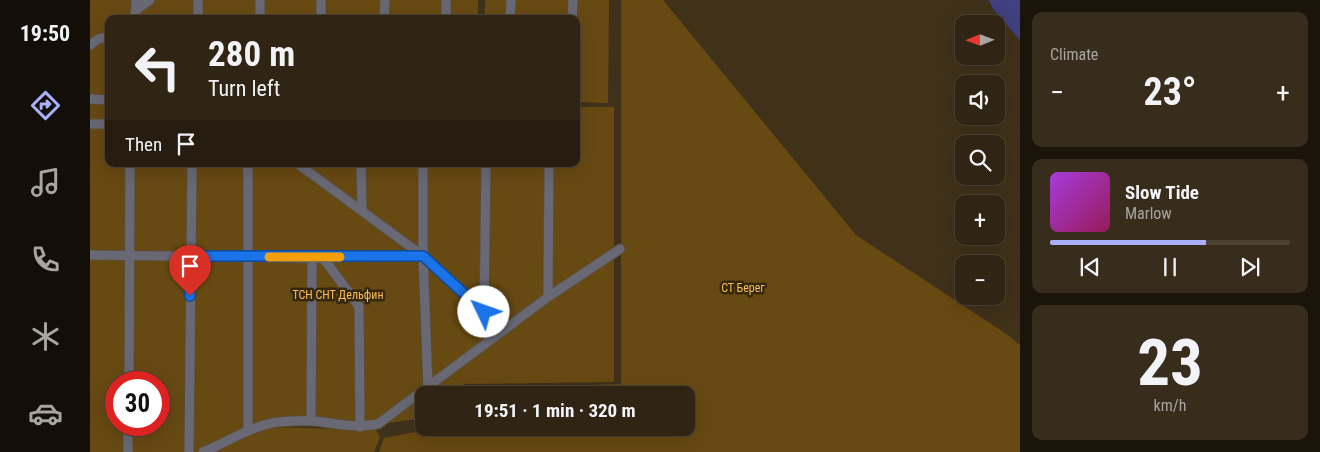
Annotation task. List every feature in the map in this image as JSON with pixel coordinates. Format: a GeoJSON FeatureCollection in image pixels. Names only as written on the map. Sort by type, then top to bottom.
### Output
{"type":"FeatureCollection","features":[{"type":"Feature","properties":{"kind":"street"},"geometry":{"type":"LineString","coordinates":[[136,0],[136,14]]}},
{"type":"Feature","properties":{"kind":"street"},"geometry":{"type":"LineString","coordinates":[[136,14],[150,0]]}},
{"type":"Feature","properties":{"kind":"street"},"geometry":{"type":"LineString","coordinates":[[198,0],[198,15]]}},
{"type":"Feature","properties":{"kind":"street"},"geometry":{"type":"LineString","coordinates":[[260,0],[260,15]]}},
{"type":"Feature","properties":{"kind":"street"},"geometry":{"type":"LineString","coordinates":[[321,0],[321,15]]}},
{"type":"Feature","properties":{"kind":"street"},"geometry":{"type":"LineString","coordinates":[[384,15],[385,0]]}},
{"type":"Feature","properties":{"kind":"street"},"geometry":{"type":"LineString","coordinates":[[446,0],[446,15]]}},
{"type":"Feature","properties":{"kind":"street"},"geometry":{"type":"LineString","coordinates":[[510,15],[511,0]]}},
{"type":"Feature","properties":{"kind":"street"},"geometry":{"type":"LineString","coordinates":[[572,15],[574,0]]}},
{"type":"Feature","properties":{"kind":"street"},"geometry":{"type":"LineString","coordinates":[[90,45],[100,37],[105,38]]}},
{"type":"Feature","properties":{"kind":"street"},"geometry":{"type":"LineString","coordinates":[[90,99],[105,100]]}},
{"type":"Feature","properties":{"kind":"street"},"geometry":{"type":"LineString","coordinates":[[90,124],[105,124]]}},
{"type":"Feature","properties":{"kind":"street"},"geometry":{"type":"LineString","coordinates":[[129,371],[130,167]]}},
{"type":"Feature","properties":{"kind":"street"},"geometry":{"type":"LineString","coordinates":[[190,452],[192,167]]}},
{"type":"Feature","properties":{"kind":"street"},"geometry":{"type":"LineString","coordinates":[[247,167],[248,430]]}},
{"type":"Feature","properties":{"kind":"street"},"geometry":{"type":"LineString","coordinates":[[302,167],[423,256],[484,312],[498,322],[501,332]]}},
{"type":"Feature","properties":{"kind":"street"},"geometry":{"type":"LineString","coordinates":[[362,167],[362,210]]}},
{"type":"Feature","properties":{"kind":"street"},"geometry":{"type":"LineString","coordinates":[[423,167],[423,256],[428,386]]}},
{"type":"Feature","properties":{"kind":"street"},"geometry":{"type":"LineString","coordinates":[[484,312],[486,167]]}},
{"type":"Feature","properties":{"kind":"street"},"geometry":{"type":"LineString","coordinates":[[548,297],[549,167]]}},
{"type":"Feature","properties":{"kind":"street"},"geometry":{"type":"LineString","coordinates":[[429,386],[548,297],[620,249]]}},
{"type":"Feature","properties":{"kind":"street"},"geometry":{"type":"LineString","coordinates":[[90,255],[312,258],[423,256]]}},
{"type":"Feature","properties":{"kind":"street"},"geometry":{"type":"LineString","coordinates":[[311,421],[312,258]]}},
{"type":"Feature","properties":{"kind":"street"},"geometry":{"type":"LineString","coordinates":[[323,258],[359,306],[360,426]]}},
{"type":"Feature","properties":{"kind":"street"},"geometry":{"type":"LineString","coordinates":[[203,452],[248,430],[278,422],[311,421],[360,426],[378,424],[415,397]]}},
{"type":"Feature","properties":{"kind":"street"},"geometry":{"type":"LineString","coordinates":[[128,436],[128,452]]}},
{"type":"Feature","properties":{"kind":"green space","name":"ТСН СНТ Дельфин"},"geometry":{"type":"Polygon","coordinates":[[[90,0],[478,0],[478,15],[105,15],[105,167],[580,167],[580,107],[614,107],[614,382],[415,386],[415,419],[360,427],[268,425],[196,452],[90,452],[90,0]]]}},
{"type":"Feature","properties":{"kind":"green space"},"geometry":{"type":"Polygon","coordinates":[[[485,0],[609,0],[608,103],[580,102],[580,15],[485,15],[485,0]]]}},
{"type":"Feature","properties":{"kind":"green space","name":"СТ Берег"},"geometry":{"type":"Polygon","coordinates":[[[621,0],[663,0],[856,235],[955,300],[955,305],[962,305],[1020,345],[1020,452],[379,452],[384,438],[415,432],[415,436],[695,436],[695,386],[560,386],[621,384],[621,0]]]}},
{"type":"Feature","properties":{"kind":"green space"},"geometry":{"type":"Polygon","coordinates":[[[268,427],[376,430],[380,437],[374,452],[210,452],[268,427]]]}},
{"type":"Feature","properties":{"kind":"shaded area"},"geometry":{"type":"Polygon","coordinates":[[[989,0],[1020,0],[1020,40],[1005,23],[1005,15],[998,15],[989,0]]]}},
{"type":"Feature","properties":{"kind":"slow traffic"},"geometry":{"type":"LineString","coordinates":[[269,257],[340,257]]}},
{"type":"Feature","properties":{"kind":"route"},"geometry":{"type":"LineString","coordinates":[[190,296],[190,256],[323,258],[423,256],[484,312]]}}]}
